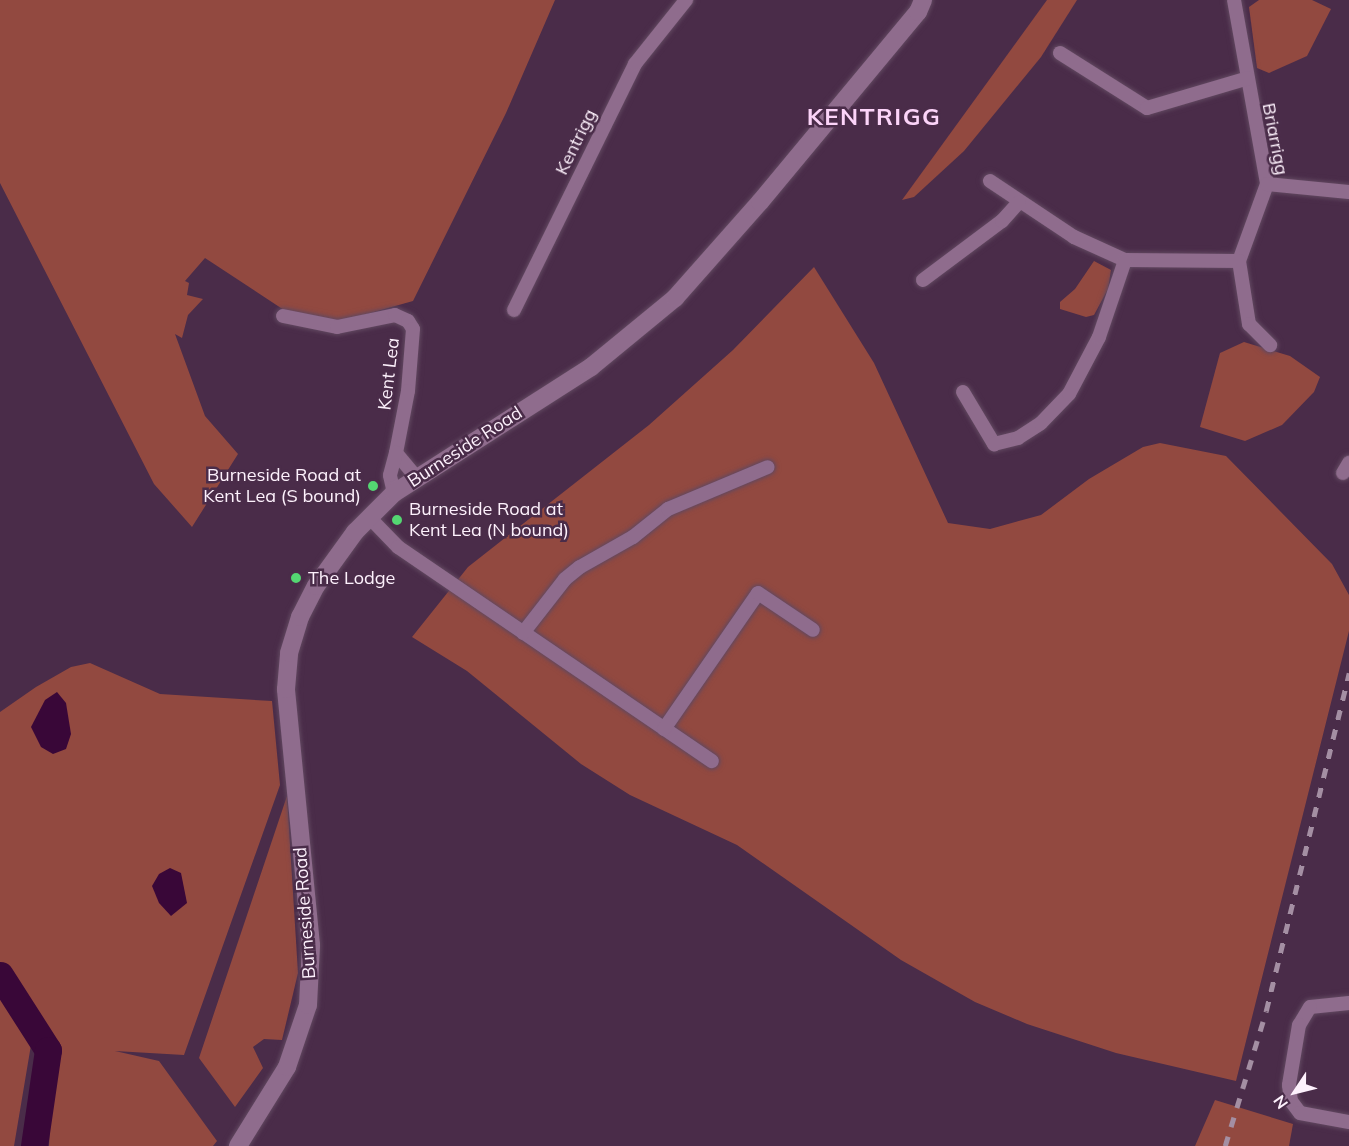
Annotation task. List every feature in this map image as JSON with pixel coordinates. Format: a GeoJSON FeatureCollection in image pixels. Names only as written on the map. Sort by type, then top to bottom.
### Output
{"type":"FeatureCollection","features":[{"type":"Feature","properties":{"kind":"street","name":"Kentrigg"},"geometry":{"type":"LineString","coordinates":[[513,310],[635,64],[686,0]]}},
{"type":"Feature","properties":{"kind":"street","name":"Burneside Road"},"geometry":{"type":"LineString","coordinates":[[238,1146],[297,1044],[306,1020],[311,979],[287,719],[289,653],[300,617],[316,586],[332,561],[369,517],[394,493],[591,367],[675,298],[760,202],[918,12],[923,0]]}},
{"type":"Feature","properties":{"kind":"street","name":"Briarrigg"},"geometry":{"type":"LineString","coordinates":[[1234,0],[1267,184],[1239,261],[1249,324],[1270,345]]}},
{"type":"Feature","properties":{"kind":"street"},"geometry":{"type":"LineString","coordinates":[[1060,53],[1147,108],[1248,78]]}},
{"type":"Feature","properties":{"kind":"street"},"geometry":{"type":"LineString","coordinates":[[990,181],[1074,237],[1125,260],[1239,261]]}},
{"type":"Feature","properties":{"kind":"street"},"geometry":{"type":"LineString","coordinates":[[1267,184],[1349,192]]}},
{"type":"Feature","properties":{"kind":"street"},"geometry":{"type":"LineString","coordinates":[[924,280],[1002,221],[1019,202]]}},
{"type":"Feature","properties":{"kind":"street"},"geometry":{"type":"LineString","coordinates":[[963,392],[994,444],[1018,438],[1041,423],[1069,394],[1099,337],[1125,260]]}},
{"type":"Feature","properties":{"kind":"street","name":"Kent Lea"},"geometry":{"type":"LineString","coordinates":[[283,316],[337,327],[388,316],[408,321],[413,329],[408,391],[390,475],[394,493]]}},
{"type":"Feature","properties":{"kind":"street"},"geometry":{"type":"LineString","coordinates":[[396,453],[416,477]]}},
{"type":"Feature","properties":{"kind":"street"},"geometry":{"type":"LineString","coordinates":[[523,633],[565,579],[580,567],[633,537],[684,500],[768,467]]}},
{"type":"Feature","properties":{"kind":"street"},"geometry":{"type":"LineString","coordinates":[[369,517],[398,547],[712,761]]}},
{"type":"Feature","properties":{"kind":"street"},"geometry":{"type":"LineString","coordinates":[[664,729],[758,593],[813,630]]}},
{"type":"Feature","properties":{"kind":"street"},"geometry":{"type":"LineString","coordinates":[[1349,1003],[1310,1007],[1299,1025],[1290,1085],[1291,1101],[1300,1113],[1349,1122]]}},
{"type":"Feature","properties":{"kind":"shaded area"},"geometry":{"type":"Polygon","coordinates":[[[0,0],[555,0],[506,113],[413,301],[338,322],[284,310],[205,258],[185,281],[189,283],[187,295],[203,299],[188,315],[182,338],[175,334],[205,416],[238,454],[192,527],[154,484],[0,183],[0,0]]]}},
{"type":"Feature","properties":{"kind":"shaded area"},"geometry":{"type":"Polygon","coordinates":[[[1047,0],[1077,0],[1041,57],[964,151],[914,197],[902,200],[1047,0]]]}},
{"type":"Feature","properties":{"kind":"shaded area"},"geometry":{"type":"Polygon","coordinates":[[[1259,0],[1312,0],[1331,9],[1307,56],[1269,73],[1257,68],[1249,7],[1259,0]]]}},
{"type":"Feature","properties":{"kind":"shaded area"},"geometry":{"type":"Polygon","coordinates":[[[1094,261],[1111,270],[1108,289],[1094,315],[1086,317],[1060,309],[1060,302],[1075,289],[1094,261]]]}},
{"type":"Feature","properties":{"kind":"shaded area"},"geometry":{"type":"Polygon","coordinates":[[[814,267],[874,363],[948,523],[990,529],[1041,515],[1089,479],[1143,447],[1160,443],[1226,456],[1332,564],[1349,595],[1349,631],[1236,1081],[1116,1053],[1027,1024],[975,1002],[901,960],[737,845],[630,795],[581,764],[467,671],[412,637],[468,567],[649,425],[733,350],[814,267]]]}},
{"type":"Feature","properties":{"kind":"shaded area"},"geometry":{"type":"Polygon","coordinates":[[[1244,342],[1290,356],[1320,377],[1314,392],[1282,425],[1245,441],[1200,427],[1220,353],[1244,342]]]}},
{"type":"Feature","properties":{"kind":"shaded area"},"geometry":{"type":"Polygon","coordinates":[[[90,663],[160,694],[272,701],[280,785],[184,1055],[115,1051],[159,1061],[217,1141],[213,1146],[49,1146],[54,1047],[31,1045],[14,1146],[0,1146],[0,712],[36,687],[71,667],[90,663]]]}},
{"type":"Feature","properties":{"kind":"shaded area"},"geometry":{"type":"Polygon","coordinates":[[[57,692],[66,703],[71,734],[66,749],[53,754],[41,747],[31,727],[45,700],[57,692]]]}},
{"type":"Feature","properties":{"kind":"shaded area"},"geometry":{"type":"Polygon","coordinates":[[[287,796],[298,973],[282,1040],[264,1039],[253,1047],[263,1068],[235,1107],[199,1058],[287,796]]]}},
{"type":"Feature","properties":{"kind":"shaded area"},"geometry":{"type":"Polygon","coordinates":[[[170,868],[181,873],[187,903],[171,916],[159,903],[152,886],[159,874],[170,868]]]}},
{"type":"Feature","properties":{"kind":"shaded area"},"geometry":{"type":"Polygon","coordinates":[[[1215,1100],[1293,1124],[1289,1146],[1195,1146],[1215,1100]]]}},
{"type":"Feature","properties":{"kind":"waterway"},"geometry":{"type":"LineString","coordinates":[[0,975],[48,1050],[34,1146]]}},
{"type":"Feature","properties":{"kind":"railway"},"geometry":{"type":"LineString","coordinates":[[1225,1146],[1266,1011],[1349,673]]}},
{"type":"Feature","properties":{"kind":"place","name":"Burneside Road at Kent Lea (S bound)"},"geometry":{"type":"Point","coordinates":[373,486]}},
{"type":"Feature","properties":{"kind":"place","name":"Burneside Road at Kent Lea (N bound)"},"geometry":{"type":"Point","coordinates":[397,520]}},
{"type":"Feature","properties":{"kind":"place","name":"The Lodge"},"geometry":{"type":"Point","coordinates":[296,578]}},
{"type":"Feature","properties":{"kind":"district","name":"KENTRIGG"},"geometry":{"type":"Point","coordinates":[874,117]}}]}
